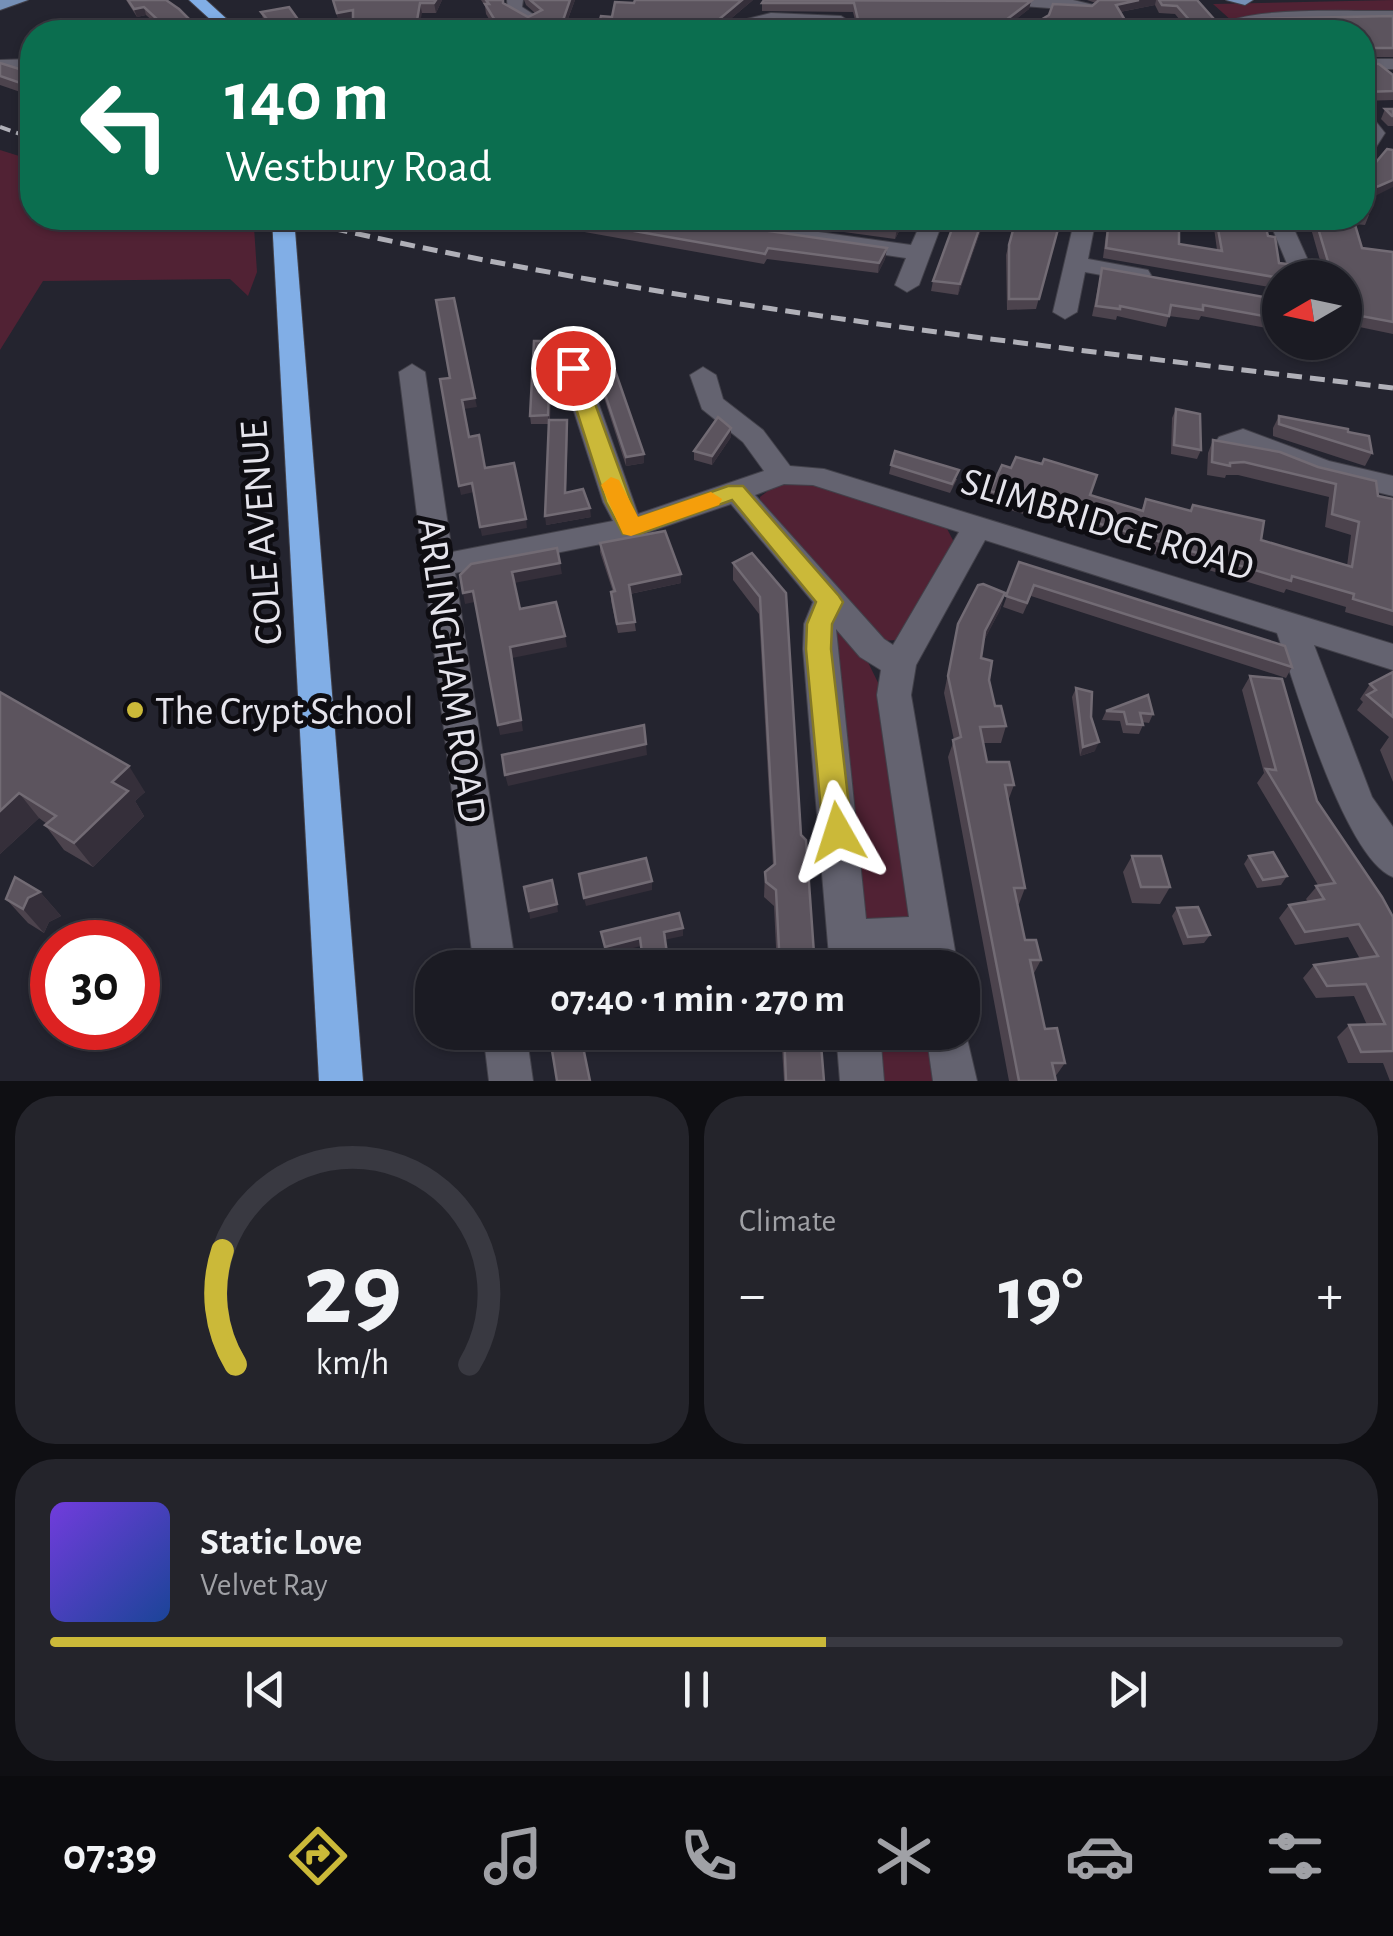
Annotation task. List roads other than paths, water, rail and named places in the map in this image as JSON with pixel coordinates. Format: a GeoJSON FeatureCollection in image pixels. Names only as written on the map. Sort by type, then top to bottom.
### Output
{"type":"FeatureCollection","features":[{"type":"Feature","properties":{"kind":"highway"},"geometry":{"type":"LineString","coordinates":[[197,0],[220,20]]}},
{"type":"Feature","properties":{"kind":"highway","name":"COLE AVENUE"},"geometry":{"type":"LineString","coordinates":[[284,230],[341,1081]]}},
{"type":"Feature","properties":{"kind":"main road"},"geometry":{"type":"LineString","coordinates":[[0,5],[20,0]]}},
{"type":"Feature","properties":{"kind":"main road"},"geometry":{"type":"LineString","coordinates":[[1234,0],[1244,0]]}},
{"type":"Feature","properties":{"kind":"street"},"geometry":{"type":"LineString","coordinates":[[1011,0],[1041,10],[1090,6]]}},
{"type":"Feature","properties":{"kind":"street"},"geometry":{"type":"LineString","coordinates":[[1241,20],[1393,16]]}},
{"type":"Feature","properties":{"kind":"street"},"geometry":{"type":"LineString","coordinates":[[760,20],[788,20]]}},
{"type":"Feature","properties":{"kind":"street"},"geometry":{"type":"LineString","coordinates":[[762,230],[920,253]]}},
{"type":"Feature","properties":{"kind":"street"},"geometry":{"type":"LineString","coordinates":[[907,285],[929,230]]}},
{"type":"Feature","properties":{"kind":"street"},"geometry":{"type":"LineString","coordinates":[[1065,312],[1082,230]]}},
{"type":"Feature","properties":{"kind":"street"},"geometry":{"type":"LineString","coordinates":[[1284,230],[1297,260]]}},
{"type":"Feature","properties":{"kind":"street"},"geometry":{"type":"LineString","coordinates":[[1074,263],[1167,280]]}},
{"type":"Feature","properties":{"kind":"street"},"geometry":{"type":"LineString","coordinates":[[588,343],[573,368],[617,502],[631,528]]}},
{"type":"Feature","properties":{"kind":"street","name":"ARLINGHAM ROAD"},"geometry":{"type":"LineString","coordinates":[[412,372],[493,950]]}},
{"type":"Feature","properties":{"kind":"street"},"geometry":{"type":"LineString","coordinates":[[440,565],[631,528],[789,474],[754,436],[711,404],[704,375]]}},
{"type":"Feature","properties":{"kind":"street"},"geometry":{"type":"LineString","coordinates":[[1238,436],[1322,469],[1393,486]]}},
{"type":"Feature","properties":{"kind":"street","name":"SLIMBRIDGE ROAD"},"geometry":{"type":"LineString","coordinates":[[789,474],[977,526],[1393,656]]}},
{"type":"Feature","properties":{"kind":"street"},"geometry":{"type":"LineString","coordinates":[[736,491],[872,648],[899,664]]}},
{"type":"Feature","properties":{"kind":"street"},"geometry":{"type":"LineString","coordinates":[[935,950],[894,695],[899,664],[977,526]]}},
{"type":"Feature","properties":{"kind":"street"},"geometry":{"type":"LineString","coordinates":[[831,602],[823,610],[819,649],[850,950]]}},
{"type":"Feature","properties":{"kind":"street"},"geometry":{"type":"LineString","coordinates":[[1290,626],[1356,805],[1393,860]]}},
{"type":"Feature","properties":{"kind":"street"},"geometry":{"type":"LineString","coordinates":[[507,1050],[511,1081]]}},
{"type":"Feature","properties":{"kind":"street"},"geometry":{"type":"LineString","coordinates":[[859,1050],[862,1081]]}},
{"type":"Feature","properties":{"kind":"street"},"geometry":{"type":"LineString","coordinates":[[950,1050],[955,1081]]}},
{"type":"Feature","properties":{"kind":"railway"},"geometry":{"type":"LineString","coordinates":[[0,127],[20,134]]}},
{"type":"Feature","properties":{"kind":"railway"},"geometry":{"type":"LineString","coordinates":[[343,230],[562,275],[700,298],[976,337],[1393,388]]}},
{"type":"Feature","properties":{"kind":"place","name":"The Crypt School"},"geometry":{"type":"Point","coordinates":[135,710]}}]}
